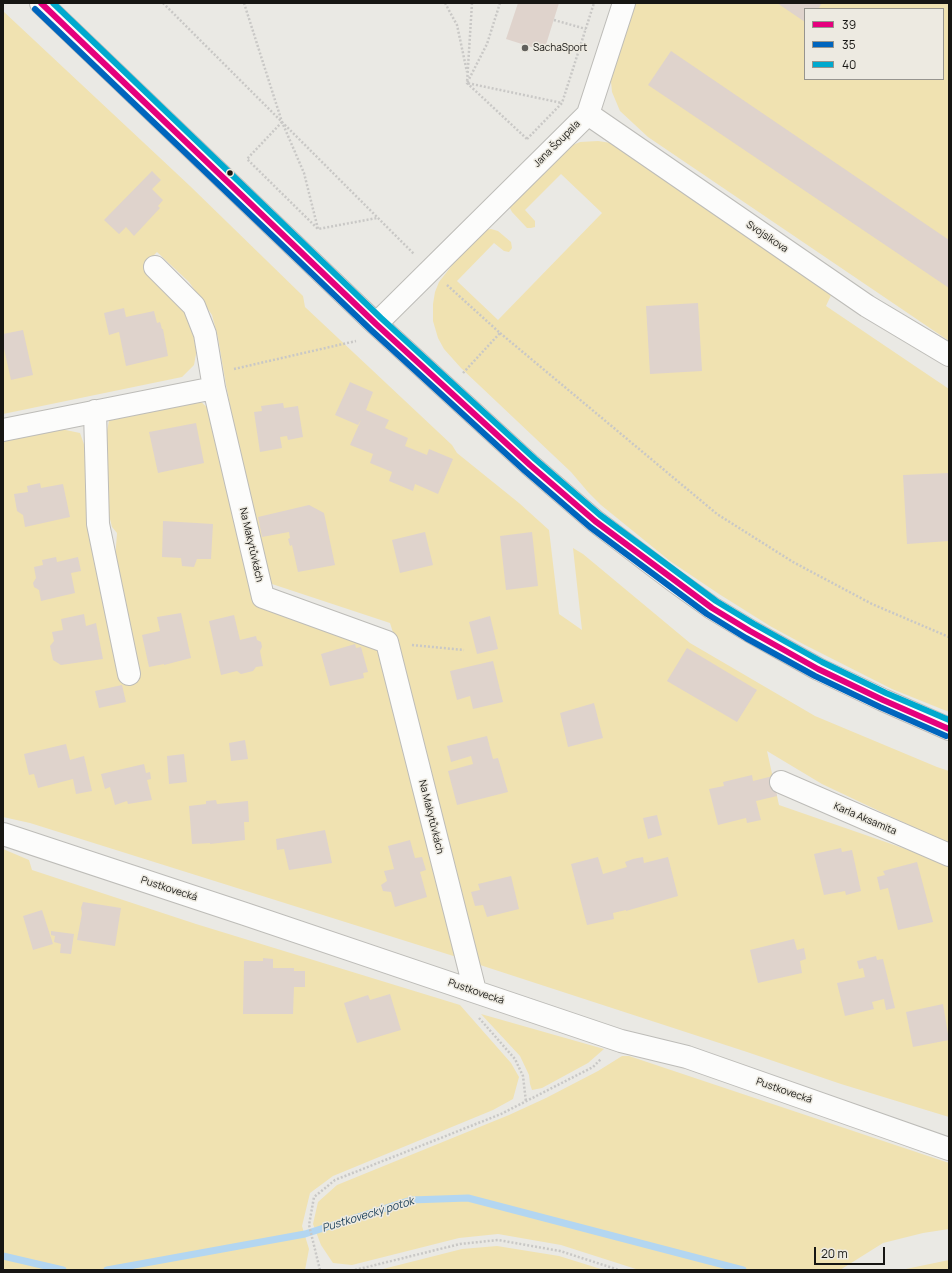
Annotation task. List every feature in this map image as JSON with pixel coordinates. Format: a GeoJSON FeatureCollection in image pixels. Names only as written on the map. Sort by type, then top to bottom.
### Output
{"type":"FeatureCollection","features":[{"type":"Feature","properties":{"kind":"street"},"geometry":{"type":"LineString","coordinates":[[41,3],[376,324],[530,465],[595,521],[640,556],[712,608],[750,631],[818,669],[949,729]]}},
{"type":"Feature","properties":{"kind":"street","name":"Jana Šoupala"},"geometry":{"type":"LineString","coordinates":[[376,324],[588,114],[624,3]]}},
{"type":"Feature","properties":{"kind":"street","name":"Svojsíkova"},"geometry":{"type":"LineString","coordinates":[[588,114],[867,306],[949,356]]}},
{"type":"Feature","properties":{"kind":"street","name":"Na Makytůvkách"},"geometry":{"type":"LineString","coordinates":[[154,267],[194,306],[204,334],[213,381],[263,597],[387,642],[475,991]]}},
{"type":"Feature","properties":{"kind":"street"},"geometry":{"type":"LineString","coordinates":[[3,430],[95,412],[213,381]]}},
{"type":"Feature","properties":{"kind":"street"},"geometry":{"type":"LineString","coordinates":[[95,412],[98,524],[129,674]]}},
{"type":"Feature","properties":{"kind":"street","name":"Karla Aksamita"},"geometry":{"type":"LineString","coordinates":[[781,782],[949,856]]}},
{"type":"Feature","properties":{"kind":"street","name":"Pustkovecká"},"geometry":{"type":"LineString","coordinates":[[3,834],[475,991],[620,1041],[687,1058],[949,1149]]}},
{"type":"Feature","properties":{"kind":"path"},"geometry":{"type":"LineString","coordinates":[[163,3],[415,255],[420,250]]}},
{"type":"Feature","properties":{"kind":"path"},"geometry":{"type":"LineString","coordinates":[[244,3],[282,122],[304,173],[318,229]]}},
{"type":"Feature","properties":{"kind":"path"},"geometry":{"type":"LineString","coordinates":[[445,3],[457,25],[467,76]]}},
{"type":"Feature","properties":{"kind":"path"},"geometry":{"type":"LineString","coordinates":[[472,3],[467,83],[527,139]]}},
{"type":"Feature","properties":{"kind":"path"},"geometry":{"type":"LineString","coordinates":[[467,83],[487,44],[500,3]]}},
{"type":"Feature","properties":{"kind":"path"},"geometry":{"type":"LineString","coordinates":[[522,144],[562,103],[594,3]]}},
{"type":"Feature","properties":{"kind":"path"},"geometry":{"type":"LineString","coordinates":[[554,20],[586,29]]}},
{"type":"Feature","properties":{"kind":"path"},"geometry":{"type":"LineString","coordinates":[[584,35],[611,43]]}},
{"type":"Feature","properties":{"kind":"path"},"geometry":{"type":"LineString","coordinates":[[467,83],[562,103]]}},
{"type":"Feature","properties":{"kind":"path"},"geometry":{"type":"LineString","coordinates":[[282,122],[247,159],[318,229]]}},
{"type":"Feature","properties":{"kind":"path"},"geometry":{"type":"LineString","coordinates":[[318,229],[377,218]]}},
{"type":"Feature","properties":{"kind":"path"},"geometry":{"type":"LineString","coordinates":[[431,270],[500,333],[717,514],[793,562],[845,590],[872,604],[949,637]]}},
{"type":"Feature","properties":{"kind":"path"},"geometry":{"type":"LineString","coordinates":[[447,390],[500,333]]}},
{"type":"Feature","properties":{"kind":"path"},"geometry":{"type":"LineString","coordinates":[[213,381],[356,341]]}},
{"type":"Feature","properties":{"kind":"path"},"geometry":{"type":"LineString","coordinates":[[387,642],[464,650]]}},
{"type":"Feature","properties":{"kind":"path"},"geometry":{"type":"LineString","coordinates":[[475,991],[471,1010],[515,1059],[523,1076],[526,1102]]}},
{"type":"Feature","properties":{"kind":"path"},"geometry":{"type":"LineString","coordinates":[[320,1270],[309,1225],[314,1197],[335,1180],[501,1114],[526,1102],[593,1067],[620,1041]]}},
{"type":"Feature","properties":{"kind":"path"},"geometry":{"type":"LineString","coordinates":[[355,1270],[460,1244],[498,1240],[560,1251],[619,1270]]}},
{"type":"Feature","properties":{"kind":"shaded area"},"geometry":{"type":"Polygon","coordinates":[[[630,3],[949,3],[949,341],[648,137],[620,111],[612,92],[610,70],[630,3]]]}},
{"type":"Feature","properties":{"kind":"shaded area"},"geometry":{"type":"Polygon","coordinates":[[[3,11],[190,186],[303,296],[305,307],[452,445],[457,453],[519,503],[549,530],[559,614],[582,630],[573,548],[583,554],[690,643],[815,716],[949,771],[949,844],[822,784],[767,751],[779,805],[949,864],[949,1117],[841,1084],[477,964],[390,623],[272,584],[246,488],[218,338],[212,315],[189,282],[157,252],[143,266],[180,305],[190,321],[197,349],[194,365],[182,377],[3,414],[3,11]]]}},
{"type":"Feature","properties":{"kind":"shaded area"},"geometry":{"type":"Polygon","coordinates":[[[598,141],[611,143],[832,293],[826,306],[949,389],[949,712],[892,689],[805,645],[770,626],[670,561],[601,505],[571,472],[461,368],[444,349],[438,338],[433,321],[435,292],[439,282],[474,237],[485,230],[491,229],[498,231],[511,242],[512,248],[509,252],[504,251],[494,243],[457,281],[498,320],[602,213],[561,174],[525,210],[535,221],[535,227],[527,228],[512,212],[509,206],[563,149],[580,142],[598,141]]]}},
{"type":"Feature","properties":{"kind":"shaded area"},"geometry":{"type":"Polygon","coordinates":[[[199,400],[210,410],[257,605],[383,647],[463,959],[30,823],[3,817],[3,440],[56,428],[80,433],[86,450],[123,680],[140,675],[115,560],[117,533],[112,527],[109,515],[106,455],[109,421],[115,416],[199,400]]]}},
{"type":"Feature","properties":{"kind":"shaded area"},"geometry":{"type":"Polygon","coordinates":[[[3,849],[29,860],[32,870],[196,924],[460,1005],[511,1063],[519,1077],[513,1099],[493,1110],[333,1176],[310,1193],[302,1226],[309,1249],[305,1270],[3,1270],[3,849]]]}},
{"type":"Feature","properties":{"kind":"shaded area"},"geometry":{"type":"Polygon","coordinates":[[[481,1014],[604,1049],[588,1063],[542,1088],[532,1090],[529,1075],[520,1056],[481,1014]]]}},
{"type":"Feature","properties":{"kind":"shaded area"},"geometry":{"type":"Polygon","coordinates":[[[622,1056],[629,1056],[949,1163],[949,1229],[923,1233],[883,1243],[840,1270],[639,1270],[561,1245],[498,1234],[459,1238],[352,1265],[333,1263],[321,1245],[313,1224],[318,1202],[337,1185],[509,1115],[598,1071],[622,1056]]]}},
{"type":"Feature","properties":{"kind":"shaded area"},"geometry":{"type":"Polygon","coordinates":[[[497,1246],[559,1256],[604,1270],[379,1270],[462,1249],[497,1246]]]}},
{"type":"Feature","properties":{"kind":"shaded area"},"geometry":{"type":"Polygon","coordinates":[[[949,1260],[949,1270],[901,1270],[949,1260]]]}},
{"type":"Feature","properties":{"kind":"building"},"geometry":{"type":"Polygon","coordinates":[[[518,3],[559,3],[544,51],[506,39],[518,3]]]}},
{"type":"Feature","properties":{"kind":"building"},"geometry":{"type":"Polygon","coordinates":[[[777,3],[822,3],[819,8],[804,8],[804,21],[777,3]]]}},
{"type":"Feature","properties":{"kind":"building"},"geometry":{"type":"Polygon","coordinates":[[[671,51],[949,240],[949,288],[648,85],[671,51]]]}},
{"type":"Feature","properties":{"kind":"building"},"geometry":{"type":"Polygon","coordinates":[[[152,171],[161,180],[152,189],[163,200],[158,206],[160,208],[134,236],[126,227],[119,234],[104,220],[152,171]]]}},
{"type":"Feature","properties":{"kind":"building"},"geometry":{"type":"Polygon","coordinates":[[[698,303],[702,371],[650,374],[646,306],[698,303]]]}},
{"type":"Feature","properties":{"kind":"building"},"geometry":{"type":"Polygon","coordinates":[[[124,308],[126,317],[154,311],[157,323],[160,322],[163,329],[168,356],[126,366],[119,332],[109,335],[104,313],[124,308]]]}},
{"type":"Feature","properties":{"kind":"building"},"geometry":{"type":"Polygon","coordinates":[[[23,330],[33,375],[11,380],[3,344],[3,334],[23,330]]]}},
{"type":"Feature","properties":{"kind":"building"},"geometry":{"type":"Polygon","coordinates":[[[350,382],[373,392],[366,410],[389,420],[385,428],[408,438],[405,446],[427,455],[429,449],[453,459],[438,494],[415,484],[413,491],[389,481],[392,472],[370,463],[373,454],[350,445],[361,420],[358,425],[335,415],[350,382]]]}},
{"type":"Feature","properties":{"kind":"building"},"geometry":{"type":"Polygon","coordinates":[[[283,403],[284,408],[298,406],[303,437],[288,440],[287,436],[280,437],[282,448],[260,452],[254,412],[262,411],[261,406],[283,403]]]}},
{"type":"Feature","properties":{"kind":"building"},"geometry":{"type":"Polygon","coordinates":[[[196,423],[204,463],[158,473],[149,432],[196,423]]]}},
{"type":"Feature","properties":{"kind":"building"},"geometry":{"type":"Polygon","coordinates":[[[949,473],[949,541],[907,544],[903,475],[949,473]]]}},
{"type":"Feature","properties":{"kind":"building"},"geometry":{"type":"Polygon","coordinates":[[[40,483],[41,488],[63,484],[70,517],[25,527],[23,515],[17,511],[14,494],[28,492],[27,486],[40,483]]]}},
{"type":"Feature","properties":{"kind":"building"},"geometry":{"type":"Polygon","coordinates":[[[309,505],[324,513],[335,565],[298,572],[292,545],[290,546],[288,539],[290,538],[289,532],[262,537],[258,517],[309,505]]]}},
{"type":"Feature","properties":{"kind":"building"},"geometry":{"type":"Polygon","coordinates":[[[163,521],[213,524],[211,559],[197,559],[194,567],[182,566],[181,558],[162,557],[163,521]]]}},
{"type":"Feature","properties":{"kind":"building"},"geometry":{"type":"Polygon","coordinates":[[[425,532],[433,565],[400,573],[392,540],[425,532]]]}},
{"type":"Feature","properties":{"kind":"building"},"geometry":{"type":"Polygon","coordinates":[[[532,532],[538,586],[506,590],[500,536],[532,532]]]}},
{"type":"Feature","properties":{"kind":"building"},"geometry":{"type":"Polygon","coordinates":[[[56,557],[57,562],[78,557],[81,571],[71,573],[75,593],[41,601],[39,590],[34,587],[33,583],[36,578],[34,567],[43,565],[42,560],[56,557]]]}},
{"type":"Feature","properties":{"kind":"building"},"geometry":{"type":"Polygon","coordinates":[[[181,613],[191,658],[149,667],[142,635],[160,631],[157,617],[181,613]]]}},
{"type":"Feature","properties":{"kind":"building"},"geometry":{"type":"Polygon","coordinates":[[[84,614],[86,626],[96,623],[103,659],[61,665],[53,660],[50,646],[54,641],[52,632],[63,630],[61,619],[84,614]]]}},
{"type":"Feature","properties":{"kind":"building"},"geometry":{"type":"Polygon","coordinates":[[[234,615],[240,640],[256,636],[257,640],[261,642],[262,647],[260,651],[263,666],[256,667],[253,671],[241,674],[237,671],[221,675],[209,621],[234,615]]]}},
{"type":"Feature","properties":{"kind":"building"},"geometry":{"type":"Polygon","coordinates":[[[490,616],[498,649],[477,654],[469,622],[490,616]]]}},
{"type":"Feature","properties":{"kind":"building"},"geometry":{"type":"Polygon","coordinates":[[[355,644],[356,648],[361,647],[368,672],[363,673],[364,678],[330,686],[321,654],[355,644]]]}},
{"type":"Feature","properties":{"kind":"building"},"geometry":{"type":"Polygon","coordinates":[[[687,648],[757,690],[737,722],[667,681],[687,648]]]}},
{"type":"Feature","properties":{"kind":"building"},"geometry":{"type":"Polygon","coordinates":[[[493,661],[503,702],[473,709],[470,696],[457,700],[450,671],[493,661]]]}},
{"type":"Feature","properties":{"kind":"building"},"geometry":{"type":"Polygon","coordinates":[[[122,685],[126,702],[99,708],[95,691],[122,685]]]}},
{"type":"Feature","properties":{"kind":"building"},"geometry":{"type":"Polygon","coordinates":[[[594,703],[603,738],[568,747],[560,713],[594,703]]]}},
{"type":"Feature","properties":{"kind":"building"},"geometry":{"type":"Polygon","coordinates":[[[487,736],[493,759],[498,758],[508,792],[457,805],[448,771],[473,764],[471,756],[451,762],[447,746],[487,736]]]}},
{"type":"Feature","properties":{"kind":"building"},"geometry":{"type":"Polygon","coordinates":[[[245,740],[248,759],[231,761],[229,743],[245,740]]]}},
{"type":"Feature","properties":{"kind":"building"},"geometry":{"type":"Polygon","coordinates":[[[66,744],[70,760],[84,756],[92,791],[76,794],[73,779],[38,788],[34,774],[29,775],[24,754],[66,744]]]}},
{"type":"Feature","properties":{"kind":"building"},"geometry":{"type":"Polygon","coordinates":[[[184,754],[187,782],[169,784],[167,756],[184,754]]]}},
{"type":"Feature","properties":{"kind":"building"},"geometry":{"type":"Polygon","coordinates":[[[144,764],[146,773],[150,772],[151,779],[147,780],[152,800],[128,804],[127,801],[115,805],[110,787],[105,789],[101,774],[144,764]]]}},
{"type":"Feature","properties":{"kind":"building"},"geometry":{"type":"Polygon","coordinates":[[[752,775],[753,781],[773,776],[777,796],[756,801],[761,820],[747,823],[746,818],[718,825],[709,789],[724,786],[723,782],[752,775]]]}},
{"type":"Feature","properties":{"kind":"building"},"geometry":{"type":"Polygon","coordinates":[[[216,800],[217,804],[248,801],[249,822],[244,822],[245,840],[210,844],[192,844],[189,806],[206,804],[206,801],[216,800]]]}},
{"type":"Feature","properties":{"kind":"building"},"geometry":{"type":"Polygon","coordinates":[[[657,815],[662,835],[648,839],[643,818],[657,815]]]}},
{"type":"Feature","properties":{"kind":"building"},"geometry":{"type":"Polygon","coordinates":[[[325,830],[332,863],[289,870],[284,849],[277,850],[276,839],[325,830]]]}},
{"type":"Feature","properties":{"kind":"building"},"geometry":{"type":"Polygon","coordinates":[[[410,840],[415,858],[422,857],[426,870],[420,872],[427,897],[395,907],[391,892],[383,891],[381,885],[387,881],[384,871],[394,869],[388,846],[410,840]]]}},
{"type":"Feature","properties":{"kind":"building"},"geometry":{"type":"Polygon","coordinates":[[[841,848],[842,852],[852,850],[861,891],[846,895],[845,891],[824,895],[814,854],[841,848]]]}},
{"type":"Feature","properties":{"kind":"building"},"geometry":{"type":"Polygon","coordinates":[[[598,857],[603,874],[627,867],[625,862],[633,859],[643,857],[644,863],[668,857],[678,896],[626,911],[613,913],[614,919],[587,925],[571,864],[598,857]]]}},
{"type":"Feature","properties":{"kind":"building"},"geometry":{"type":"Polygon","coordinates":[[[917,862],[933,922],[898,930],[888,888],[880,890],[877,877],[885,875],[883,871],[917,862]]]}},
{"type":"Feature","properties":{"kind":"building"},"geometry":{"type":"Polygon","coordinates":[[[511,876],[519,909],[487,917],[483,905],[475,906],[471,892],[480,890],[478,884],[511,876]]]}},
{"type":"Feature","properties":{"kind":"building"},"geometry":{"type":"Polygon","coordinates":[[[83,902],[121,908],[115,946],[77,940],[83,902]]]}},
{"type":"Feature","properties":{"kind":"building"},"geometry":{"type":"Polygon","coordinates":[[[42,910],[53,944],[33,950],[23,916],[42,910]]]}},
{"type":"Feature","properties":{"kind":"building"},"geometry":{"type":"Polygon","coordinates":[[[51,931],[74,934],[71,954],[60,953],[61,944],[54,942],[55,936],[51,935],[51,931]]]}},
{"type":"Feature","properties":{"kind":"building"},"geometry":{"type":"Polygon","coordinates":[[[794,939],[797,950],[804,948],[806,959],[800,961],[802,973],[758,983],[750,950],[794,939]]]}},
{"type":"Feature","properties":{"kind":"building"},"geometry":{"type":"Polygon","coordinates":[[[876,956],[877,960],[883,959],[895,1008],[886,1010],[884,999],[872,1002],[874,1009],[845,1016],[837,983],[865,977],[863,968],[859,969],[857,961],[876,956]]]}},
{"type":"Feature","properties":{"kind":"building"},"geometry":{"type":"Polygon","coordinates":[[[263,958],[273,959],[273,968],[294,968],[294,971],[305,971],[305,987],[294,987],[293,1014],[243,1014],[244,961],[263,961],[263,958]]]}},
{"type":"Feature","properties":{"kind":"building"},"geometry":{"type":"Polygon","coordinates":[[[390,994],[401,1030],[357,1043],[344,1003],[368,995],[370,1000],[390,994]]]}},
{"type":"Feature","properties":{"kind":"building"},"geometry":{"type":"Polygon","coordinates":[[[943,1004],[949,1040],[913,1047],[906,1012],[943,1004]]]}},
{"type":"Feature","properties":{"kind":"waterway","name":"Pustkovecký potok"},"geometry":{"type":"LineString","coordinates":[[107,1270],[305,1234],[411,1200],[468,1198],[743,1270]]}},
{"type":"Feature","properties":{"kind":"waterway","name":"Pustkovecký potok"},"geometry":{"type":"LineString","coordinates":[[3,1256],[63,1270]]}},
{"type":"Feature","properties":{"kind":"transit line","name":"39"},"geometry":{"type":"LineString","coordinates":[[41,3],[376,324],[530,465],[595,521],[712,608],[750,631],[818,669],[949,729]]}},
{"type":"Feature","properties":{"kind":"transit line","name":"40"},"geometry":{"type":"LineString","coordinates":[[53,3],[381,318],[535,459],[600,515],[716,601],[754,624],[822,662],[886,693],[949,720]]}},
{"type":"Feature","properties":{"kind":"transit line","name":"35"},"geometry":{"type":"LineString","coordinates":[[35,9],[371,330],[525,471],[590,527],[707,614],[746,638],[815,676],[946,736]]}},
{"type":"Feature","properties":{"kind":"place","name":"SachaSport"},"geometry":{"type":"Point","coordinates":[525,48]}}]}
